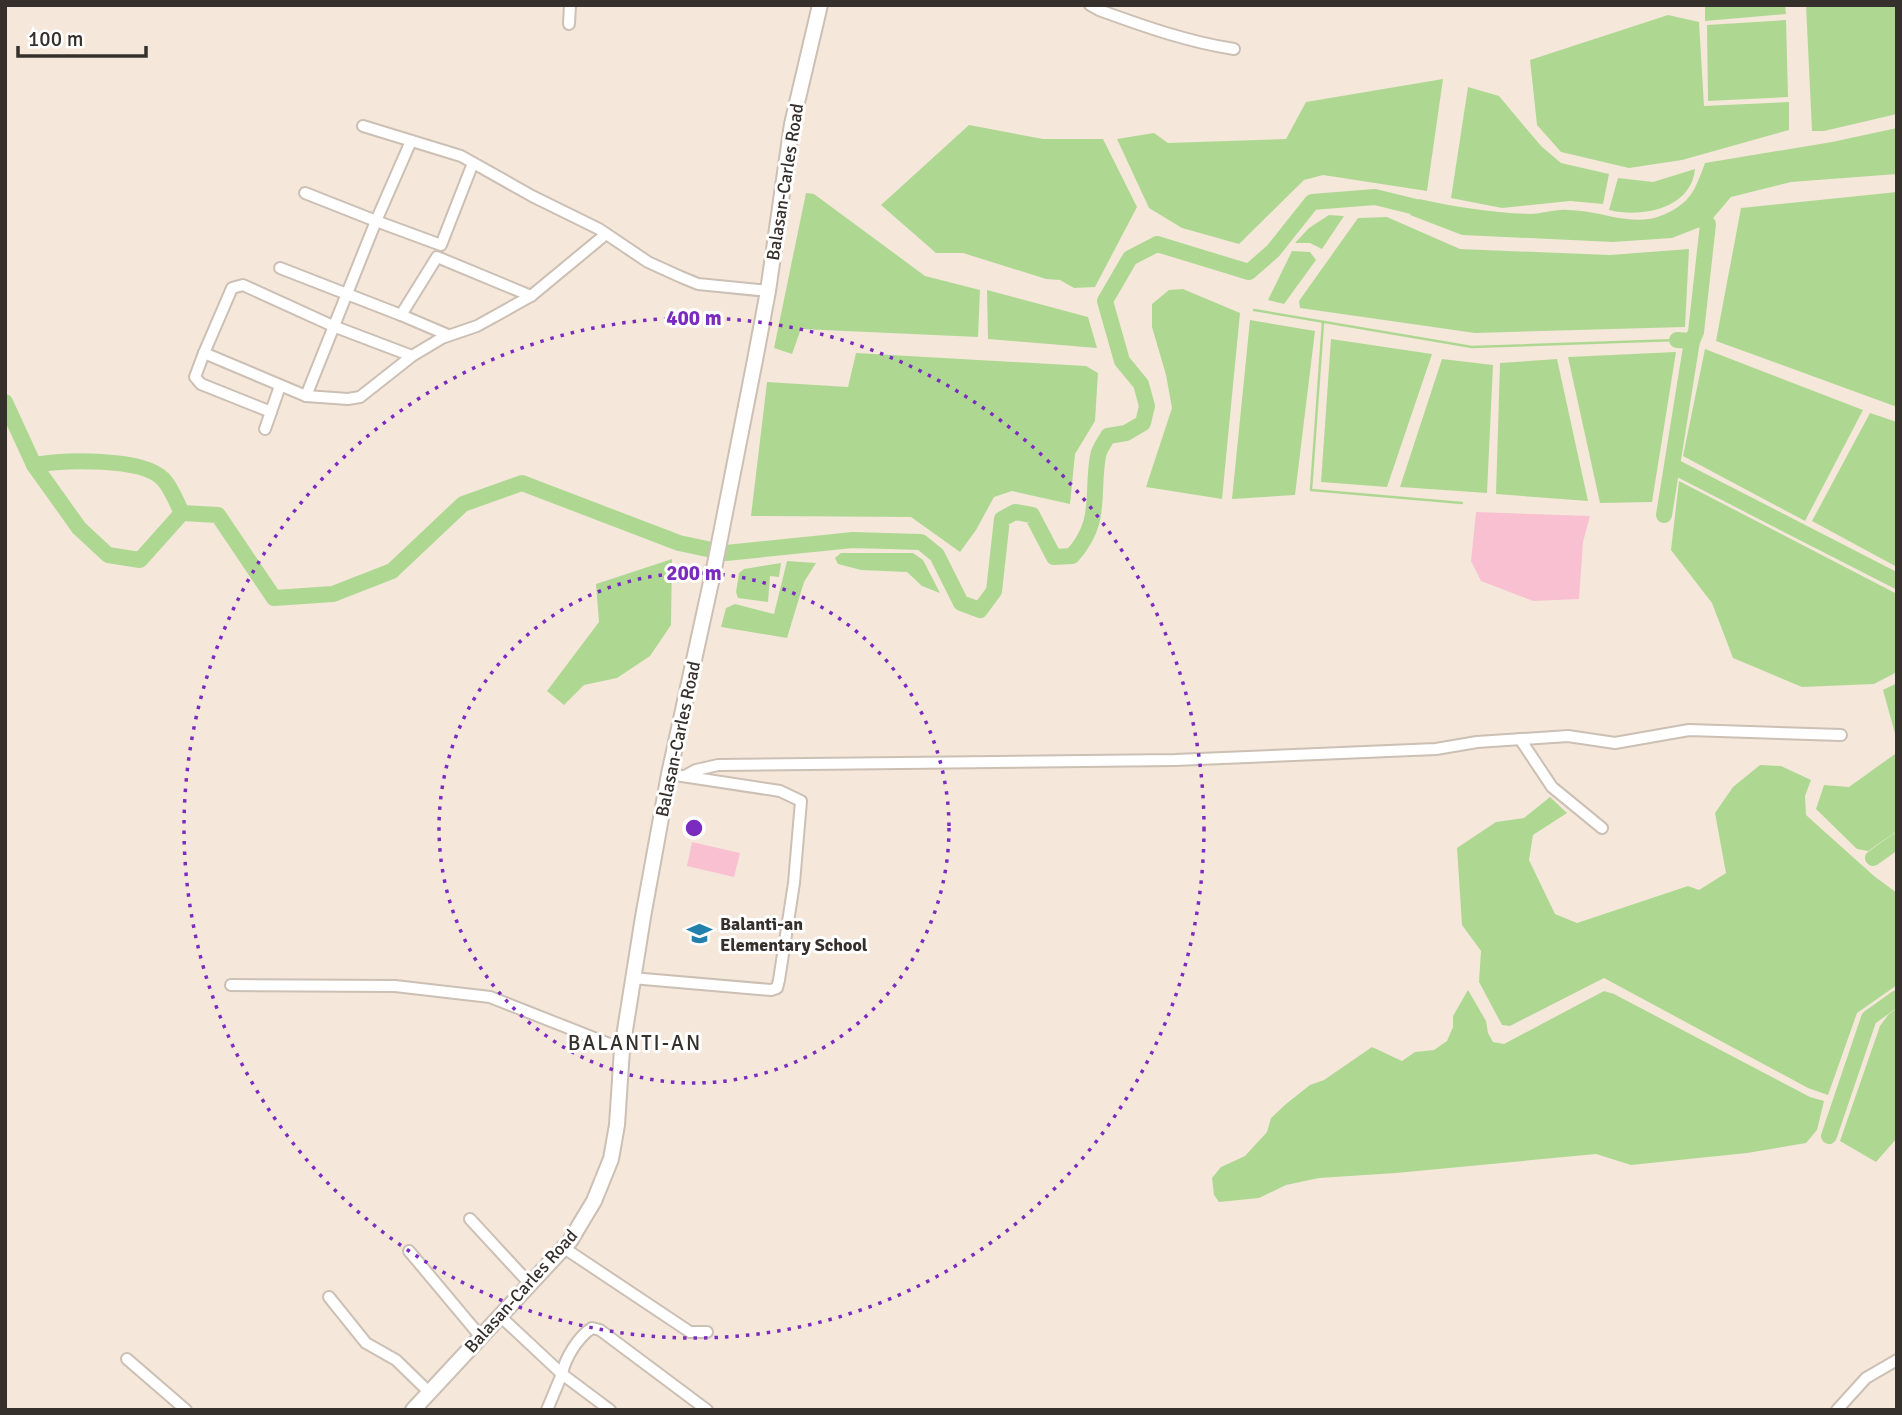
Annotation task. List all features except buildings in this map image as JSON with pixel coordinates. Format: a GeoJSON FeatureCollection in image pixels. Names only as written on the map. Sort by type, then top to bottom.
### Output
{"type":"FeatureCollection","features":[{"type":"Feature","properties":{"kind":"main road","name":"Balasan-Carles Road"},"geometry":{"type":"LineString","coordinates":[[414,1410],[564,1248],[594,1201],[611,1158],[617,1125],[622,1049],[632,978],[669,774],[715,564],[768,291],[792,124],[820,5]]}},
{"type":"Feature","properties":{"kind":"street"},"geometry":{"type":"LineString","coordinates":[[569,24],[570,5]]}},
{"type":"Feature","properties":{"kind":"street"},"geometry":{"type":"LineString","coordinates":[[1090,5],[1156,30],[1234,49]]}},
{"type":"Feature","properties":{"kind":"street"},"geometry":{"type":"LineString","coordinates":[[363,126],[461,156],[606,234],[648,262],[698,284],[768,291]]}},
{"type":"Feature","properties":{"kind":"street"},"geometry":{"type":"LineString","coordinates":[[306,396],[411,141]]}},
{"type":"Feature","properties":{"kind":"street"},"geometry":{"type":"LineString","coordinates":[[401,315],[437,257],[474,163]]}},
{"type":"Feature","properties":{"kind":"street"},"geometry":{"type":"LineString","coordinates":[[305,193],[441,245]]}},
{"type":"Feature","properties":{"kind":"street"},"geometry":{"type":"LineString","coordinates":[[204,353],[306,396],[348,400],[360,397],[412,356],[448,335],[477,326],[531,296],[606,234]]}},
{"type":"Feature","properties":{"kind":"street"},"geometry":{"type":"LineString","coordinates":[[437,257],[531,296]]}},
{"type":"Feature","properties":{"kind":"street"},"geometry":{"type":"LineString","coordinates":[[280,268],[448,335]]}},
{"type":"Feature","properties":{"kind":"street"},"geometry":{"type":"LineString","coordinates":[[271,412],[201,384],[195,377],[232,288],[243,285],[333,326],[412,356]]}},
{"type":"Feature","properties":{"kind":"street"},"geometry":{"type":"LineString","coordinates":[[265,429],[280,386]]}},
{"type":"Feature","properties":{"kind":"street"},"geometry":{"type":"LineString","coordinates":[[685,776],[696,770],[718,765],[1175,760],[1436,749],[1477,742],[1568,736],[1615,743],[1689,730],[1841,735]]}},
{"type":"Feature","properties":{"kind":"street"},"geometry":{"type":"LineString","coordinates":[[1520,739],[1552,787],[1602,828]]}},
{"type":"Feature","properties":{"kind":"street"},"geometry":{"type":"LineString","coordinates":[[632,978],[771,990],[777,988],[794,883],[800,801],[780,791],[669,774]]}},
{"type":"Feature","properties":{"kind":"street"},"geometry":{"type":"LineString","coordinates":[[231,985],[395,986],[490,997],[622,1049]]}},
{"type":"Feature","properties":{"kind":"street"},"geometry":{"type":"LineString","coordinates":[[470,1219],[530,1284]]}},
{"type":"Feature","properties":{"kind":"street"},"geometry":{"type":"LineString","coordinates":[[564,1248],[691,1332],[707,1332]]}},
{"type":"Feature","properties":{"kind":"street"},"geometry":{"type":"LineString","coordinates":[[410,1251],[481,1337]]}},
{"type":"Feature","properties":{"kind":"street"},"geometry":{"type":"LineString","coordinates":[[329,1297],[366,1343],[396,1360],[429,1392]]}},
{"type":"Feature","properties":{"kind":"street"},"geometry":{"type":"LineString","coordinates":[[500,1317],[562,1374],[610,1410]]}},
{"type":"Feature","properties":{"kind":"street"},"geometry":{"type":"LineString","coordinates":[[547,1410],[564,1363],[586,1332],[592,1328],[600,1330],[707,1410]]}},
{"type":"Feature","properties":{"kind":"street"},"geometry":{"type":"LineString","coordinates":[[127,1359],[187,1410]]}},
{"type":"Feature","properties":{"kind":"street"},"geometry":{"type":"LineString","coordinates":[[1837,1410],[1866,1378],[1897,1360]]}},
{"type":"Feature","properties":{"kind":"shaded area"},"geometry":{"type":"Polygon","coordinates":[[[1705,5],[1785,5],[1786,14],[1705,21],[1705,5]]]}},
{"type":"Feature","properties":{"kind":"shaded area"},"geometry":{"type":"Polygon","coordinates":[[[1806,5],[1897,5],[1897,114],[1824,131],[1812,131],[1806,5]]]}},
{"type":"Feature","properties":{"kind":"shaded area"},"geometry":{"type":"Polygon","coordinates":[[[1668,15],[1699,22],[1704,106],[1789,102],[1789,130],[1682,160],[1629,168],[1561,152],[1537,125],[1530,60],[1668,15]]]}},
{"type":"Feature","properties":{"kind":"shaded area"},"geometry":{"type":"Polygon","coordinates":[[[1786,20],[1788,97],[1708,101],[1707,25],[1786,20]]]}},
{"type":"Feature","properties":{"kind":"shaded area"},"geometry":{"type":"Polygon","coordinates":[[[1443,79],[1427,191],[1323,175],[1304,180],[1239,244],[1182,228],[1149,208],[1117,139],[1154,133],[1168,143],[1286,139],[1306,102],[1443,79]]]}},
{"type":"Feature","properties":{"kind":"shaded area"},"geometry":{"type":"Polygon","coordinates":[[[1468,87],[1499,96],[1541,146],[1561,163],[1609,174],[1603,204],[1570,201],[1502,208],[1451,198],[1468,87]]]}},
{"type":"Feature","properties":{"kind":"shaded area"},"geometry":{"type":"Polygon","coordinates":[[[969,125],[1043,139],[1103,139],[1137,207],[1095,287],[1074,288],[1060,280],[1046,279],[963,253],[936,253],[881,205],[969,125]]]}},
{"type":"Feature","properties":{"kind":"shaded area"},"geometry":{"type":"Polygon","coordinates":[[[1897,128],[1897,174],[1791,182],[1731,197],[1708,224],[1672,238],[1613,242],[1462,235],[1410,215],[1419,199],[1502,212],[1530,214],[1568,210],[1628,219],[1651,219],[1680,206],[1691,195],[1705,163],[1832,142],[1897,128]]]}},
{"type":"Feature","properties":{"kind":"shaded area"},"geometry":{"type":"Polygon","coordinates":[[[1695,169],[1692,183],[1685,193],[1663,208],[1636,213],[1609,210],[1618,178],[1653,182],[1695,169]]]}},
{"type":"Feature","properties":{"kind":"shaded area"},"geometry":{"type":"Polygon","coordinates":[[[1897,192],[1897,407],[1716,341],[1741,208],[1897,192]]]}},
{"type":"Feature","properties":{"kind":"shaded area"},"geometry":{"type":"Polygon","coordinates":[[[806,193],[814,194],[925,276],[980,290],[978,337],[801,329],[792,354],[774,348],[806,193]]]}},
{"type":"Feature","properties":{"kind":"shaded area"},"geometry":{"type":"Polygon","coordinates":[[[1329,215],[1344,216],[1322,249],[1310,243],[1295,243],[1309,228],[1329,215]]]}},
{"type":"Feature","properties":{"kind":"shaded area"},"geometry":{"type":"Polygon","coordinates":[[[1387,217],[1460,249],[1610,255],[1689,249],[1685,327],[1475,333],[1300,308],[1299,301],[1358,218],[1387,217]]]}},
{"type":"Feature","properties":{"kind":"shaded area"},"geometry":{"type":"Polygon","coordinates":[[[1292,251],[1310,252],[1316,260],[1284,304],[1268,300],[1292,251]]]}},
{"type":"Feature","properties":{"kind":"shaded area"},"geometry":{"type":"Polygon","coordinates":[[[1183,289],[1240,313],[1222,499],[1146,487],[1172,408],[1152,327],[1152,304],[1169,290],[1183,289]]]}},
{"type":"Feature","properties":{"kind":"shaded area"},"geometry":{"type":"Polygon","coordinates":[[[987,290],[1088,317],[1097,348],[988,339],[987,290]]]}},
{"type":"Feature","properties":{"kind":"shaded area"},"geometry":{"type":"Polygon","coordinates":[[[1250,320],[1315,331],[1295,495],[1232,499],[1250,320]]]}},
{"type":"Feature","properties":{"kind":"shaded area"},"geometry":{"type":"Polygon","coordinates":[[[1331,339],[1432,354],[1387,487],[1321,482],[1331,339]]]}},
{"type":"Feature","properties":{"kind":"shaded area"},"geometry":{"type":"Polygon","coordinates":[[[1705,349],[1863,410],[1805,521],[1683,456],[1705,349]]]}},
{"type":"Feature","properties":{"kind":"shaded area"},"geometry":{"type":"Polygon","coordinates":[[[1676,352],[1652,502],[1600,503],[1568,357],[1676,352]]]}},
{"type":"Feature","properties":{"kind":"shaded area"},"geometry":{"type":"Polygon","coordinates":[[[856,353],[1086,366],[1098,373],[1095,421],[1075,454],[1070,504],[1012,491],[994,497],[960,552],[911,517],[751,516],[767,382],[848,387],[856,353]]]}},
{"type":"Feature","properties":{"kind":"shaded area"},"geometry":{"type":"Polygon","coordinates":[[[1442,359],[1493,365],[1487,493],[1400,487],[1442,359]]]}},
{"type":"Feature","properties":{"kind":"shaded area"},"geometry":{"type":"Polygon","coordinates":[[[1557,359],[1588,501],[1496,494],[1500,363],[1557,359]]]}},
{"type":"Feature","properties":{"kind":"shaded area"},"geometry":{"type":"Polygon","coordinates":[[[1870,413],[1897,422],[1897,567],[1812,521],[1870,413]]]}},
{"type":"Feature","properties":{"kind":"shaded area"},"geometry":{"type":"Polygon","coordinates":[[[1679,481],[1897,594],[1897,672],[1874,684],[1802,687],[1733,658],[1712,603],[1671,550],[1679,481]]]}},
{"type":"Feature","properties":{"kind":"shaded area"},"geometry":{"type":"Polygon","coordinates":[[[1476,512],[1590,516],[1583,542],[1579,599],[1533,601],[1481,581],[1471,561],[1476,512]]]}},
{"type":"Feature","properties":{"kind":"shaded area"},"geometry":{"type":"Polygon","coordinates":[[[841,553],[913,553],[923,560],[940,593],[922,586],[907,572],[861,570],[838,564],[835,558],[841,553]]]}},
{"type":"Feature","properties":{"kind":"shaded area"},"geometry":{"type":"Polygon","coordinates":[[[672,559],[671,625],[650,656],[617,678],[584,685],[564,705],[547,691],[599,622],[596,584],[672,559]]]}},
{"type":"Feature","properties":{"kind":"shaded area"},"geometry":{"type":"Polygon","coordinates":[[[787,561],[816,563],[804,582],[787,638],[721,627],[726,608],[735,604],[774,614],[787,561]]]}},
{"type":"Feature","properties":{"kind":"shaded area"},"geometry":{"type":"Polygon","coordinates":[[[781,563],[779,577],[770,576],[768,602],[738,598],[736,592],[739,573],[744,569],[781,563]]]}},
{"type":"Feature","properties":{"kind":"shaded area"},"geometry":{"type":"Polygon","coordinates":[[[1897,683],[1897,741],[1883,690],[1897,683]]]}},
{"type":"Feature","properties":{"kind":"shaded area"},"geometry":{"type":"Polygon","coordinates":[[[1895,754],[1897,831],[1868,851],[1857,849],[1816,809],[1824,785],[1849,787],[1895,754]]]}},
{"type":"Feature","properties":{"kind":"shaded area"},"geometry":{"type":"Polygon","coordinates":[[[1760,765],[1781,766],[1811,780],[1805,796],[1806,815],[1897,893],[1897,985],[1857,1013],[1828,1095],[1808,1088],[1604,978],[1510,1026],[1502,1025],[1479,982],[1481,951],[1462,925],[1457,848],[1496,822],[1524,818],[1550,797],[1567,813],[1533,835],[1529,860],[1555,914],[1577,923],[1688,886],[1699,890],[1726,873],[1715,813],[1733,787],[1760,765]]]}},
{"type":"Feature","properties":{"kind":"shaded area"},"geometry":{"type":"Polygon","coordinates":[[[692,842],[740,853],[734,877],[687,866],[692,842]]]}},
{"type":"Feature","properties":{"kind":"shaded area"},"geometry":{"type":"Polygon","coordinates":[[[1468,990],[1486,1021],[1493,1042],[1504,1044],[1604,991],[1614,994],[1810,1097],[1824,1101],[1817,1130],[1806,1143],[1747,1153],[1631,1165],[1596,1154],[1319,1178],[1286,1185],[1259,1198],[1219,1202],[1214,1195],[1212,1178],[1221,1167],[1245,1156],[1267,1132],[1271,1118],[1286,1104],[1310,1085],[1324,1080],[1372,1047],[1402,1061],[1415,1052],[1434,1050],[1447,1041],[1453,1027],[1453,1016],[1468,990]]]}},
{"type":"Feature","properties":{"kind":"shaded area"},"geometry":{"type":"Polygon","coordinates":[[[1897,1008],[1897,1138],[1876,1162],[1840,1141],[1880,1026],[1897,1008]]]}},
{"type":"Feature","properties":{"kind":"waterway"},"geometry":{"type":"LineString","coordinates":[[5,402],[34,465],[79,528],[108,555],[140,560],[182,513],[218,515],[274,598],[333,594],[392,571],[463,504],[522,483],[679,543],[726,553],[853,540],[921,542],[937,555],[961,603],[980,610],[994,591],[1002,519],[1015,512],[1032,515],[1054,557],[1072,556],[1082,544],[1092,520],[1096,470],[1101,448],[1108,436],[1126,433],[1143,423],[1147,406],[1141,384],[1122,361],[1105,301],[1130,258],[1157,244],[1249,272],[1273,251],[1312,202],[1375,197],[1436,212]]}},
{"type":"Feature","properties":{"kind":"waterway"},"geometry":{"type":"LineString","coordinates":[[1677,340],[1692,341],[1696,332],[1708,224]]}},
{"type":"Feature","properties":{"kind":"waterway"},"geometry":{"type":"LineString","coordinates":[[1254,310],[1472,347],[1677,340]]}},
{"type":"Feature","properties":{"kind":"waterway"},"geometry":{"type":"LineString","coordinates":[[1323,322],[1311,490],[1462,503]]}},
{"type":"Feature","properties":{"kind":"waterway"},"geometry":{"type":"LineString","coordinates":[[1664,515],[1692,341]]}},
{"type":"Feature","properties":{"kind":"waterway"},"geometry":{"type":"LineString","coordinates":[[34,465],[82,461],[138,467],[163,479],[182,513]]}},
{"type":"Feature","properties":{"kind":"waterway"},"geometry":{"type":"LineString","coordinates":[[1673,466],[1897,581]]}},
{"type":"Feature","properties":{"kind":"waterway"},"geometry":{"type":"LineString","coordinates":[[1873,858],[1897,841]]}},
{"type":"Feature","properties":{"kind":"waterway"},"geometry":{"type":"LineString","coordinates":[[1829,1136],[1869,1018],[1897,998]]}},
{"type":"Feature","properties":{"kind":"place","name":"Balanti-an Elementary School"},"geometry":{"type":"Point","coordinates":[700,934]}},
{"type":"Feature","properties":{"kind":"district","name":"BALANTI-AN"},"geometry":{"type":"Point","coordinates":[635,1043]}}]}
